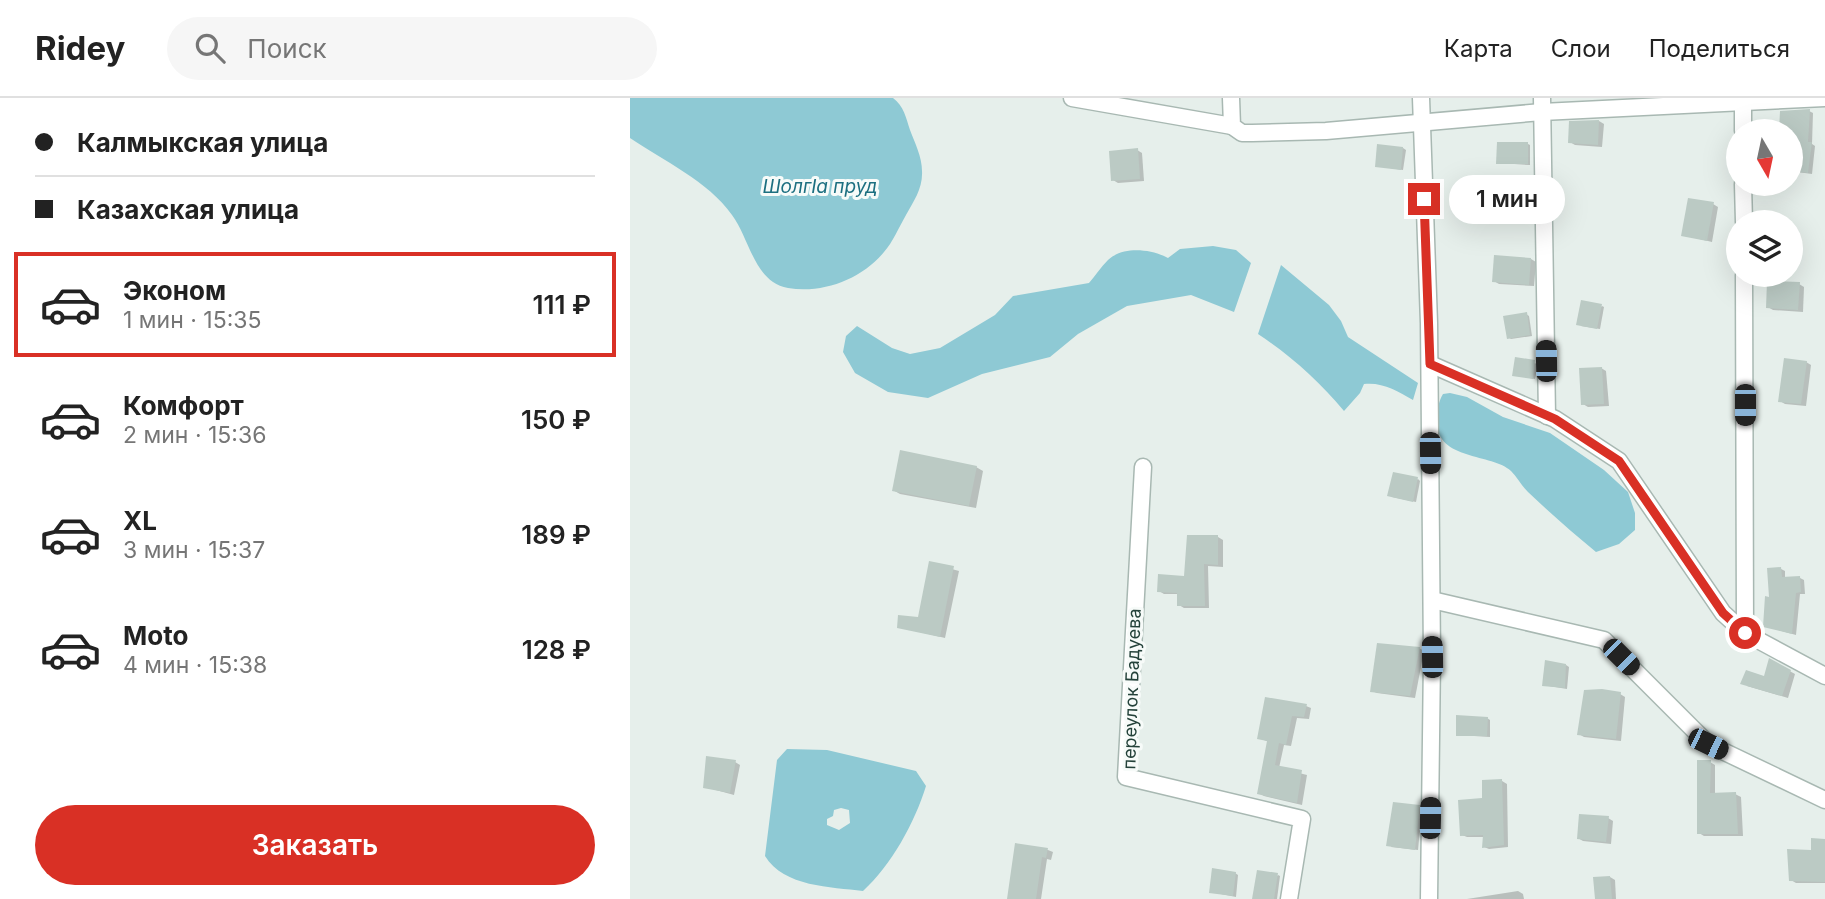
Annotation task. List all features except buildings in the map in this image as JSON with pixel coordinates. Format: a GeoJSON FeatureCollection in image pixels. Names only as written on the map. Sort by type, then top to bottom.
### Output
{"type":"FeatureCollection","features":[{"type":"Feature","properties":{"kind":"street"},"geometry":{"type":"LineString","coordinates":[[1072,98],[1232,127],[1242,133],[1326,131],[1420,124],[1542,105],[1825,98]]}},
{"type":"Feature","properties":{"kind":"street"},"geometry":{"type":"LineString","coordinates":[[1231,98],[1232,127]]}},
{"type":"Feature","properties":{"kind":"street"},"geometry":{"type":"LineString","coordinates":[[1421,98],[1430,364],[1432,600],[1429,899]]}},
{"type":"Feature","properties":{"kind":"street"},"geometry":{"type":"LineString","coordinates":[[1743,100],[1743,119]]}},
{"type":"Feature","properties":{"kind":"street"},"geometry":{"type":"LineString","coordinates":[[1542,105],[1547,416]]}},
{"type":"Feature","properties":{"kind":"street"},"geometry":{"type":"LineString","coordinates":[[1744,287],[1745,633]]}},
{"type":"Feature","properties":{"kind":"street"},"geometry":{"type":"LineString","coordinates":[[1430,364],[1547,416],[1619,461],[1723,613],[1745,633],[1825,676]]}},
{"type":"Feature","properties":{"kind":"street","name":"переулок Бадуева"},"geometry":{"type":"LineString","coordinates":[[1143,467],[1126,777],[1302,819],[1289,899]]}},
{"type":"Feature","properties":{"kind":"street"},"geometry":{"type":"LineString","coordinates":[[1432,600],[1604,640],[1708,744],[1825,800]]}},
{"type":"Feature","properties":{"kind":"water","name":"ШолгIа пруд"},"geometry":{"type":"Polygon","coordinates":[[[630,98],[893,98],[904,112],[920,155],[922,177],[919,189],[890,244],[865,270],[828,286],[815,289],[788,288],[777,284],[760,269],[732,215],[711,192],[685,172],[630,138],[630,98]]]}},
{"type":"Feature","properties":{"kind":"water"},"geometry":{"type":"Polygon","coordinates":[[[1213,246],[1236,250],[1251,263],[1234,312],[1191,295],[1127,306],[1078,334],[1050,357],[982,374],[928,398],[888,392],[855,373],[843,352],[846,336],[857,326],[892,348],[910,354],[940,348],[995,315],[1013,296],[1089,283],[1108,260],[1121,253],[1137,250],[1168,258],[1180,249],[1213,246]]]}},
{"type":"Feature","properties":{"kind":"water"},"geometry":{"type":"Polygon","coordinates":[[[1281,265],[1329,305],[1341,321],[1348,337],[1418,383],[1413,400],[1384,386],[1364,384],[1360,393],[1344,411],[1304,370],[1258,334],[1281,265]]]}},
{"type":"Feature","properties":{"kind":"water"},"geometry":{"type":"Polygon","coordinates":[[[1443,394],[1467,397],[1503,417],[1550,433],[1604,470],[1628,492],[1635,513],[1635,530],[1619,544],[1596,552],[1528,492],[1511,471],[1502,465],[1454,449],[1439,433],[1437,419],[1443,394]]]}},
{"type":"Feature","properties":{"kind":"water"},"geometry":{"type":"Polygon","coordinates":[[[787,749],[827,750],[916,771],[926,786],[901,843],[863,891],[796,880],[773,866],[765,856],[777,760],[787,749]],[[834,810],[833,816],[827,819],[827,825],[839,830],[850,823],[849,810],[834,810]]]}},
{"type":"Feature","properties":{"kind":"route"},"geometry":{"type":"LineString","coordinates":[[1424,199],[1430,364],[1555,419],[1619,461],[1723,613],[1745,633]]}}]}
